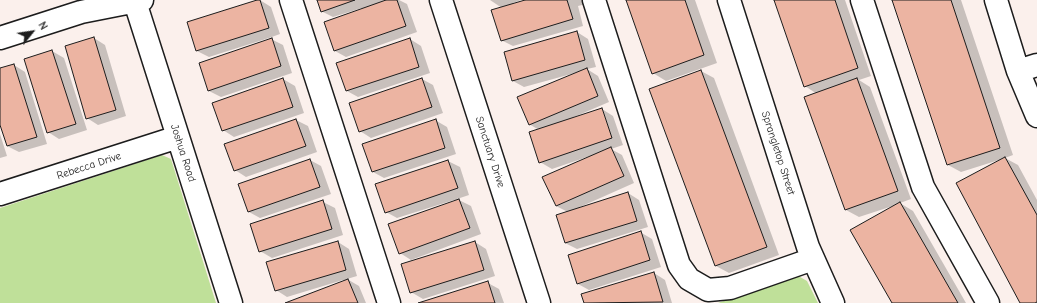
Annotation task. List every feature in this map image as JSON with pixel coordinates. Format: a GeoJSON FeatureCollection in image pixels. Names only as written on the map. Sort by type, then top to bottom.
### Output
{"type":"FeatureCollection","features":[{"type":"Feature","properties":{"kind":"street"},"geometry":{"type":"LineString","coordinates":[[291,0],[388,303]]}},
{"type":"Feature","properties":{"kind":"street","name":"Sanctuary Drive"},"geometry":{"type":"LineString","coordinates":[[441,0],[538,303]]}},
{"type":"Feature","properties":{"kind":"street"},"geometry":{"type":"LineString","coordinates":[[594,0],[679,265],[688,279],[708,290],[730,288],[813,259]]}},
{"type":"Feature","properties":{"kind":"street","name":"Sprangletop Street"},"geometry":{"type":"LineString","coordinates":[[728,0],[813,259],[833,303]]}},
{"type":"Feature","properties":{"kind":"street"},"geometry":{"type":"LineString","coordinates":[[862,0],[923,187],[988,303]]}},
{"type":"Feature","properties":{"kind":"street"},"geometry":{"type":"LineString","coordinates":[[996,0],[1028,68],[1037,116]]}},
{"type":"Feature","properties":{"kind":"street"},"geometry":{"type":"LineString","coordinates":[[0,38],[81,12],[138,1]]}},
{"type":"Feature","properties":{"kind":"street","name":"Joshua Road"},"geometry":{"type":"LineString","coordinates":[[138,1],[178,137],[231,303]]}},
{"type":"Feature","properties":{"kind":"street","name":"Rebecca Drive"},"geometry":{"type":"LineString","coordinates":[[0,194],[178,137]]}},
{"type":"Feature","properties":{"kind":"green space"},"geometry":{"type":"Polygon","coordinates":[[[162,155],[171,159],[216,303],[0,303],[0,208],[162,155]]]}},
{"type":"Feature","properties":{"kind":"green space"},"geometry":{"type":"Polygon","coordinates":[[[795,274],[807,281],[818,303],[718,303],[795,274]]]}},
{"type":"Feature","properties":{"kind":"building"},"geometry":{"type":"Polygon","coordinates":[[[260,0],[269,28],[196,51],[187,22],[260,0]]]}},
{"type":"Feature","properties":{"kind":"building"},"geometry":{"type":"Polygon","coordinates":[[[317,0],[355,0],[321,12],[317,0]]]}},
{"type":"Feature","properties":{"kind":"building"},"geometry":{"type":"Polygon","coordinates":[[[386,0],[397,0],[406,26],[334,51],[324,22],[386,0]]]}},
{"type":"Feature","properties":{"kind":"building"},"geometry":{"type":"Polygon","coordinates":[[[525,0],[567,0],[573,19],[501,41],[491,10],[525,0]]]}},
{"type":"Feature","properties":{"kind":"building"},"geometry":{"type":"Polygon","coordinates":[[[626,0],[685,0],[704,55],[652,74],[626,0]]]}},
{"type":"Feature","properties":{"kind":"building"},"geometry":{"type":"Polygon","coordinates":[[[774,0],[835,0],[858,68],[804,87],[774,0]]]}},
{"type":"Feature","properties":{"kind":"building"},"geometry":{"type":"Polygon","coordinates":[[[892,0],[951,0],[1000,148],[947,165],[892,0]]]}},
{"type":"Feature","properties":{"kind":"building"},"geometry":{"type":"Polygon","coordinates":[[[577,31],[585,60],[512,81],[504,52],[577,31]]]}},
{"type":"Feature","properties":{"kind":"building"},"geometry":{"type":"Polygon","coordinates":[[[94,37],[116,110],[86,119],[65,46],[94,37]]]}},
{"type":"Feature","properties":{"kind":"building"},"geometry":{"type":"Polygon","coordinates":[[[272,38],[281,66],[208,91],[199,63],[272,38]]]}},
{"type":"Feature","properties":{"kind":"building"},"geometry":{"type":"Polygon","coordinates":[[[410,38],[419,67],[346,91],[336,63],[410,38]]]}},
{"type":"Feature","properties":{"kind":"building"},"geometry":{"type":"Polygon","coordinates":[[[52,50],[76,124],[47,133],[24,59],[52,50]]]}},
{"type":"Feature","properties":{"kind":"building"},"geometry":{"type":"Polygon","coordinates":[[[14,64],[37,137],[7,146],[0,125],[0,68],[14,64]]]}},
{"type":"Feature","properties":{"kind":"building"},"geometry":{"type":"Polygon","coordinates":[[[587,68],[598,96],[529,125],[517,97],[587,68]]]}},
{"type":"Feature","properties":{"kind":"building"},"geometry":{"type":"Polygon","coordinates":[[[701,70],[767,247],[715,266],[649,89],[701,70]]]}},
{"type":"Feature","properties":{"kind":"building"},"geometry":{"type":"Polygon","coordinates":[[[283,78],[293,107],[222,131],[212,103],[283,78]]]}},
{"type":"Feature","properties":{"kind":"building"},"geometry":{"type":"Polygon","coordinates":[[[422,78],[432,107],[359,132],[349,103],[422,78]]]}},
{"type":"Feature","properties":{"kind":"building"},"geometry":{"type":"Polygon","coordinates":[[[857,78],[898,191],[845,210],[804,97],[857,78]]]}},
{"type":"Feature","properties":{"kind":"building"},"geometry":{"type":"Polygon","coordinates":[[[602,108],[612,138],[539,163],[529,132],[602,108]]]}},
{"type":"Feature","properties":{"kind":"building"},"geometry":{"type":"Polygon","coordinates":[[[296,119],[306,146],[234,171],[224,144],[296,119]]]}},
{"type":"Feature","properties":{"kind":"building"},"geometry":{"type":"Polygon","coordinates":[[[436,119],[445,148],[372,172],[362,144],[436,119]]]}},
{"type":"Feature","properties":{"kind":"building"},"geometry":{"type":"Polygon","coordinates":[[[611,147],[624,176],[556,206],[542,177],[611,147]]]}},
{"type":"Feature","properties":{"kind":"building"},"geometry":{"type":"Polygon","coordinates":[[[1005,157],[1037,215],[1037,302],[1035,303],[1020,303],[956,183],[1005,157]]]}},
{"type":"Feature","properties":{"kind":"building"},"geometry":{"type":"Polygon","coordinates":[[[310,159],[320,187],[248,212],[238,184],[310,159]]]}},
{"type":"Feature","properties":{"kind":"building"},"geometry":{"type":"Polygon","coordinates":[[[448,160],[458,188],[385,213],[375,184],[448,160]]]}},
{"type":"Feature","properties":{"kind":"building"},"geometry":{"type":"Polygon","coordinates":[[[628,192],[637,221],[565,243],[556,215],[628,192]]]}},
{"type":"Feature","properties":{"kind":"building"},"geometry":{"type":"Polygon","coordinates":[[[459,199],[470,228],[399,254],[388,224],[459,199]]]}},
{"type":"Feature","properties":{"kind":"building"},"geometry":{"type":"Polygon","coordinates":[[[323,200],[332,229],[259,252],[250,224],[323,200]]]}},
{"type":"Feature","properties":{"kind":"building"},"geometry":{"type":"Polygon","coordinates":[[[900,202],[958,303],[892,303],[850,230],[900,202]]]}},
{"type":"Feature","properties":{"kind":"building"},"geometry":{"type":"Polygon","coordinates":[[[641,231],[650,260],[577,284],[568,255],[641,231]]]}},
{"type":"Feature","properties":{"kind":"building"},"geometry":{"type":"Polygon","coordinates":[[[338,241],[346,270],[275,291],[266,262],[338,241]]]}},
{"type":"Feature","properties":{"kind":"building"},"geometry":{"type":"Polygon","coordinates":[[[475,241],[484,270],[410,293],[401,264],[475,241]]]}},
{"type":"Feature","properties":{"kind":"building"},"geometry":{"type":"Polygon","coordinates":[[[654,272],[663,302],[584,303],[581,294],[654,272]]]}},
{"type":"Feature","properties":{"kind":"building"},"geometry":{"type":"Polygon","coordinates":[[[348,279],[358,303],[285,303],[348,279]]]}},
{"type":"Feature","properties":{"kind":"building"},"geometry":{"type":"Polygon","coordinates":[[[488,281],[495,303],[418,303],[488,281]]]}}]}
